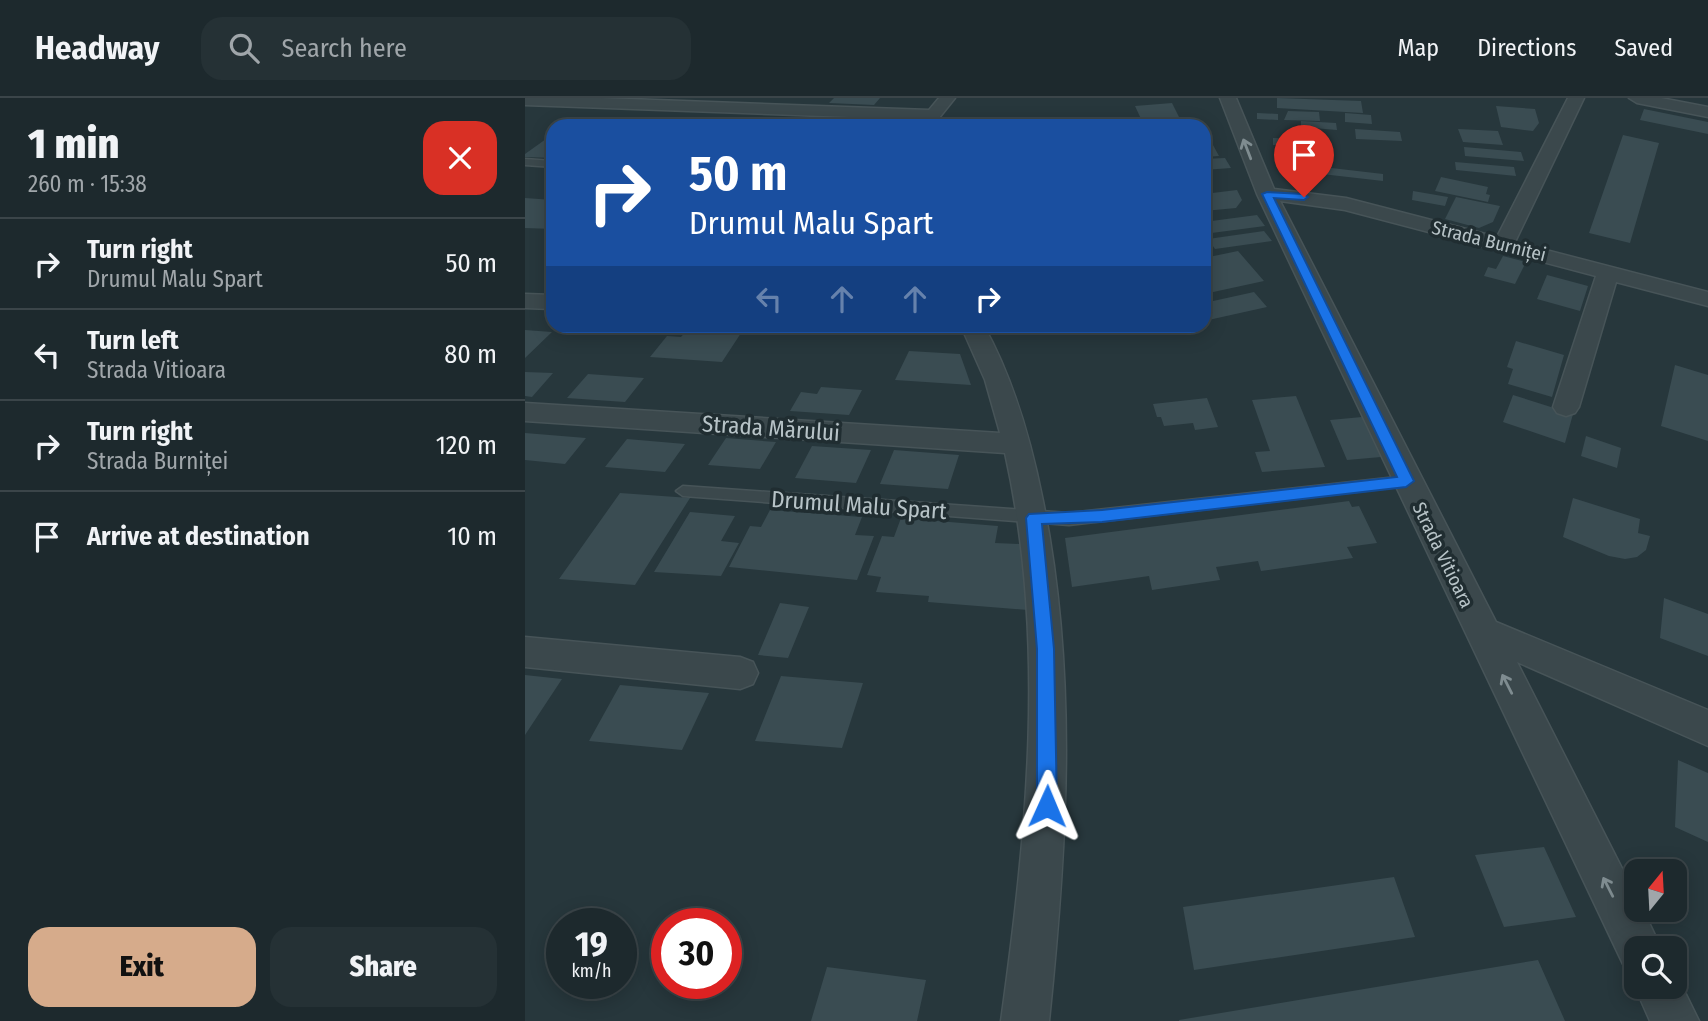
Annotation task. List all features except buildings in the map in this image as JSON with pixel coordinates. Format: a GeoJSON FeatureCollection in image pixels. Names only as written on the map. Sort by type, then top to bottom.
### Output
{"type":"FeatureCollection","features":[{"type":"Feature","properties":{"kind":"street"},"geometry":{"type":"LineString","coordinates":[[525,100],[933,115],[947,98]]}},
{"type":"Feature","properties":{"kind":"street","name":"Strada Vitioara"},"geometry":{"type":"LineString","coordinates":[[1228,98],[1267,194],[1406,481],[1633,936]]}},
{"type":"Feature","properties":{"kind":"street"},"geometry":{"type":"LineString","coordinates":[[1504,244],[1576,98]]}},
{"type":"Feature","properties":{"kind":"street"},"geometry":{"type":"LineString","coordinates":[[1637,98],[1708,112]]}},
{"type":"Feature","properties":{"kind":"street","name":"Strada Burniței"},"geometry":{"type":"LineString","coordinates":[[1267,194],[1346,204],[1708,299]]}},
{"type":"Feature","properties":{"kind":"street"},"geometry":{"type":"LineString","coordinates":[[1566,407],[1608,272]]}},
{"type":"Feature","properties":{"kind":"street"},"geometry":{"type":"LineString","coordinates":[[525,301],[546,302]]}},
{"type":"Feature","properties":{"kind":"street"},"geometry":{"type":"LineString","coordinates":[[975,333],[999,382],[1034,518],[1046,649],[1047,806],[1044,859],[1025,1021]]}},
{"type":"Feature","properties":{"kind":"street","name":"Strada Mărului"},"geometry":{"type":"LineString","coordinates":[[525,412],[1016,443]]}},
{"type":"Feature","properties":{"kind":"street","name":"Strada Vitioara"},"geometry":{"type":"LineString","coordinates":[[1481,631],[1708,728]]}},
{"type":"Feature","properties":{"kind":"street"},"geometry":{"type":"LineString","coordinates":[[525,652],[740,673]]}},
{"type":"Feature","properties":{"kind":"street"},"geometry":{"type":"LineString","coordinates":[[1664,999],[1675,1021]]}},
{"type":"Feature","properties":{"kind":"lane"},"geometry":{"type":"LineString","coordinates":[[525,162],[546,164]]}},
{"type":"Feature","properties":{"kind":"lane","name":"Drumul Malu Spart"},"geometry":{"type":"LineString","coordinates":[[683,491],[1034,518],[1102,516],[1406,481]]}},
{"type":"Feature","properties":{"kind":"route"},"geometry":{"type":"LineString","coordinates":[[1047,806],[1046,649],[1034,518],[1102,516],[1406,481],[1267,194],[1304,197]]}}]}
